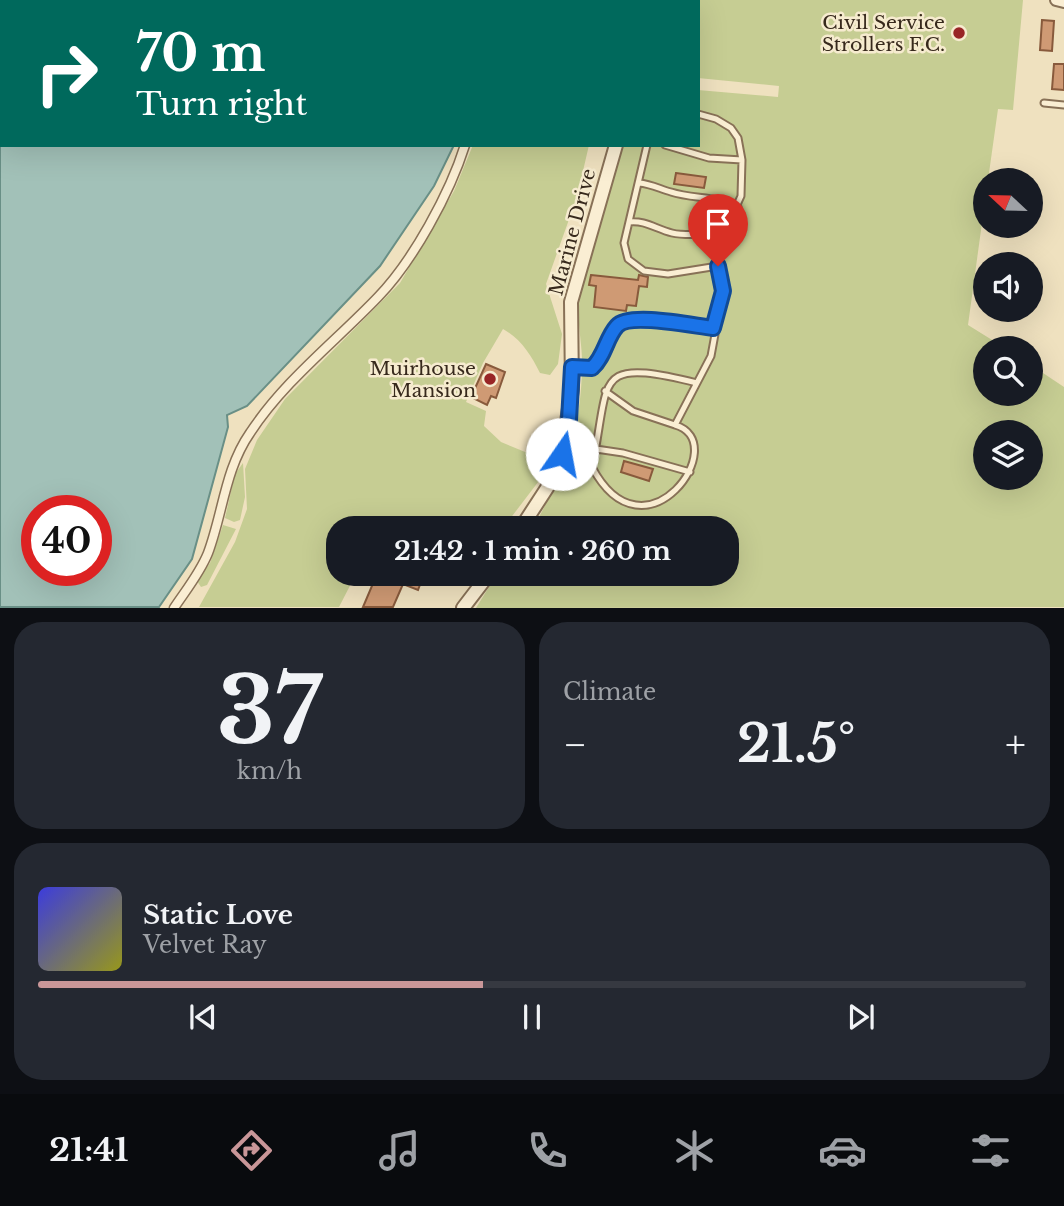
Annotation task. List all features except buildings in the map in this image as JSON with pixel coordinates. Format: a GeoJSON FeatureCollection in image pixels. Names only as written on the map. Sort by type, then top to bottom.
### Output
{"type":"FeatureCollection","features":[{"type":"Feature","properties":{"kind":"street"},"geometry":{"type":"LineString","coordinates":[[1056,0],[1064,2]]}},
{"type":"Feature","properties":{"kind":"street"},"geometry":{"type":"LineString","coordinates":[[174,607],[208,554],[234,460],[247,436],[263,413],[304,368],[395,277],[440,200],[464,147]]}},
{"type":"Feature","properties":{"kind":"street","name":"Marine Drive"},"geometry":{"type":"LineString","coordinates":[[529,516],[547,488],[562,454],[569,420],[572,367],[571,302],[614,147]]}},
{"type":"Feature","properties":{"kind":"street"},"geometry":{"type":"LineString","coordinates":[[463,607],[480,586]]}},
{"type":"Feature","properties":{"kind":"lane"},"geometry":{"type":"LineString","coordinates":[[1044,103],[1064,105]]}},
{"type":"Feature","properties":{"kind":"lane"},"geometry":{"type":"LineString","coordinates":[[675,425],[711,356],[713,328],[723,291],[718,266],[721,240],[738,207],[742,160],[738,138],[731,128],[700,115]]}},
{"type":"Feature","properties":{"kind":"lane"},"geometry":{"type":"LineString","coordinates":[[648,147],[629,222],[625,252],[634,265],[644,271],[668,274],[718,266]]}},
{"type":"Feature","properties":{"kind":"lane"},"geometry":{"type":"LineString","coordinates":[[672,147],[709,158],[742,160]]}},
{"type":"Feature","properties":{"kind":"lane"},"geometry":{"type":"LineString","coordinates":[[639,183],[671,192],[726,200],[738,207]]}},
{"type":"Feature","properties":{"kind":"lane"},"geometry":{"type":"LineString","coordinates":[[629,222],[640,221],[675,234],[710,234],[721,240]]}},
{"type":"Feature","properties":{"kind":"lane"},"geometry":{"type":"LineString","coordinates":[[572,367],[592,368],[599,362],[615,328],[629,320],[713,328]]}},
{"type":"Feature","properties":{"kind":"lane"},"geometry":{"type":"LineString","coordinates":[[605,391],[633,411],[682,427],[689,436],[694,455],[690,472],[675,494],[654,504],[621,501],[610,493],[592,467],[605,391],[613,379],[625,372],[640,370],[697,383]]}},
{"type":"Feature","properties":{"kind":"lane"},"geometry":{"type":"LineString","coordinates":[[596,449],[623,453],[690,472]]}},
{"type":"Feature","properties":{"kind":"green space"},"geometry":{"type":"Polygon","coordinates":[[[700,0],[1023,0],[1013,110],[998,109],[990,168],[973,168],[973,238],[980,238],[978,252],[973,252],[973,289],[968,325],[986,336],[973,336],[973,406],[1043,406],[1043,373],[1064,387],[1064,607],[476,608],[490,586],[739,586],[739,516],[539,516],[561,470],[574,432],[581,391],[579,312],[582,284],[620,147],[700,147],[700,90],[778,97],[779,86],[700,78],[700,0]]]}},
{"type":"Feature","properties":{"kind":"green space"},"geometry":{"type":"Polygon","coordinates":[[[472,147],[589,147],[577,197],[546,284],[562,334],[558,364],[550,375],[540,373],[525,348],[503,329],[483,363],[466,402],[486,411],[484,426],[501,442],[535,456],[545,473],[512,516],[326,516],[326,586],[350,586],[339,607],[199,607],[235,542],[247,509],[245,469],[257,440],[285,399],[400,283],[454,191],[472,147]]]}},
{"type":"Feature","properties":{"kind":"green space"},"geometry":{"type":"Polygon","coordinates":[[[243,463],[245,497],[240,520],[234,522],[225,518],[235,474],[243,463]]]}},
{"type":"Feature","properties":{"kind":"green space"},"geometry":{"type":"Polygon","coordinates":[[[223,525],[236,529],[207,585],[201,587],[197,581],[210,563],[223,525]]]}},
{"type":"Feature","properties":{"kind":"water"},"geometry":{"type":"Polygon","coordinates":[[[0,147],[453,147],[434,186],[380,266],[247,406],[227,415],[228,427],[192,559],[159,607],[0,607],[0,147]]]}},
{"type":"Feature","properties":{"kind":"place","name":"Civil Service Strollers F.C."},"geometry":{"type":"Point","coordinates":[959,33]}},
{"type":"Feature","properties":{"kind":"place","name":"Muirhouse Mansion"},"geometry":{"type":"Point","coordinates":[490,379]}},
{"type":"Feature","properties":{"kind":"route"},"geometry":{"type":"LineString","coordinates":[[562,454],[569,420],[572,367],[592,368],[599,362],[615,328],[629,320],[655,320],[713,328],[723,291],[718,266]]}}]}
